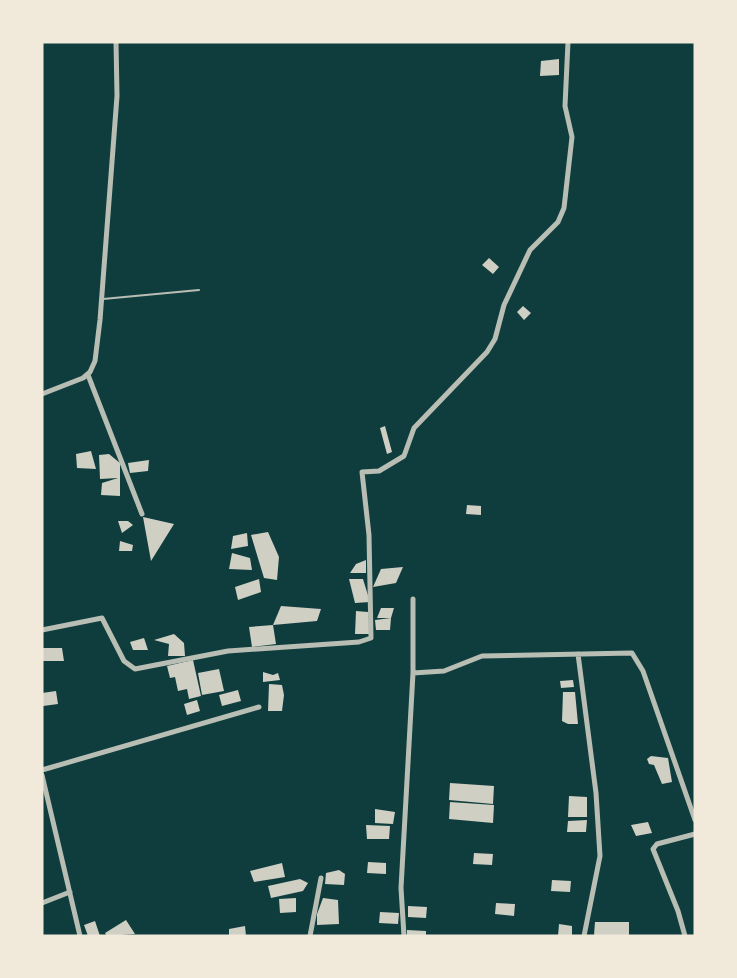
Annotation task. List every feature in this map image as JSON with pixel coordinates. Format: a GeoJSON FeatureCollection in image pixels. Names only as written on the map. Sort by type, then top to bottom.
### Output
{"type":"FeatureCollection","features":[{"type":"Feature","properties":{"kind":"street"},"geometry":{"type":"LineString","coordinates":[[42,394],[88,375],[95,361],[102,299],[117,96],[116,42]]}},
{"type":"Feature","properties":{"kind":"street"},"geometry":{"type":"LineString","coordinates":[[42,630],[102,618],[124,661],[134,669],[228,651],[359,642],[371,638],[369,535],[362,472],[379,471],[404,456],[414,428],[488,351],[495,339],[504,305],[530,250],[562,215],[569,186],[572,137],[565,106],[568,42]]}},
{"type":"Feature","properties":{"kind":"street"},"geometry":{"type":"LineString","coordinates":[[88,375],[142,514]]}},
{"type":"Feature","properties":{"kind":"street"},"geometry":{"type":"LineString","coordinates":[[404,936],[401,888],[413,674],[413,599]]}},
{"type":"Feature","properties":{"kind":"street"},"geometry":{"type":"LineString","coordinates":[[413,674],[444,671],[482,656],[630,653],[636,656],[695,820]]}},
{"type":"Feature","properties":{"kind":"street"},"geometry":{"type":"LineString","coordinates":[[578,654],[596,793],[600,856],[584,936]]}},
{"type":"Feature","properties":{"kind":"street"},"geometry":{"type":"LineString","coordinates":[[42,770],[259,706]]}},
{"type":"Feature","properties":{"kind":"street"},"geometry":{"type":"LineString","coordinates":[[42,775],[80,936]]}},
{"type":"Feature","properties":{"kind":"street"},"geometry":{"type":"LineString","coordinates":[[685,936],[678,911],[653,849],[657,844],[695,834]]}},
{"type":"Feature","properties":{"kind":"street"},"geometry":{"type":"LineString","coordinates":[[310,936],[321,878]]}},
{"type":"Feature","properties":{"kind":"street"},"geometry":{"type":"LineString","coordinates":[[42,903],[70,892]]}},
{"type":"Feature","properties":{"kind":"lane"},"geometry":{"type":"LineString","coordinates":[[102,299],[199,290]]}},
{"type":"Feature","properties":{"kind":"building"},"geometry":{"type":"Polygon","coordinates":[[[559,59],[559,75],[540,76],[541,61],[559,59]]]}},
{"type":"Feature","properties":{"kind":"building"},"geometry":{"type":"Polygon","coordinates":[[[489,258],[499,267],[493,274],[482,265],[489,258]]]}},
{"type":"Feature","properties":{"kind":"building"},"geometry":{"type":"Polygon","coordinates":[[[523,306],[531,313],[524,320],[517,312],[523,306]]]}},
{"type":"Feature","properties":{"kind":"building"},"geometry":{"type":"Polygon","coordinates":[[[385,426],[392,452],[387,454],[380,428],[385,426]]]}},
{"type":"Feature","properties":{"kind":"building"},"geometry":{"type":"Polygon","coordinates":[[[91,451],[96,469],[77,468],[76,454],[91,451]]]}},
{"type":"Feature","properties":{"kind":"building"},"geometry":{"type":"Polygon","coordinates":[[[109,454],[120,463],[120,496],[101,495],[102,483],[118,478],[100,479],[99,455],[109,454]]]}},
{"type":"Feature","properties":{"kind":"building"},"geometry":{"type":"Polygon","coordinates":[[[149,460],[148,471],[130,473],[128,463],[149,460]]]}},
{"type":"Feature","properties":{"kind":"building"},"geometry":{"type":"Polygon","coordinates":[[[467,505],[481,506],[481,515],[466,514],[467,505]]]}},
{"type":"Feature","properties":{"kind":"building"},"geometry":{"type":"Polygon","coordinates":[[[143,517],[174,524],[151,561],[143,517]]]}},
{"type":"Feature","properties":{"kind":"building"},"geometry":{"type":"Polygon","coordinates":[[[118,521],[128,521],[133,525],[122,533],[118,521]]]}},
{"type":"Feature","properties":{"kind":"building"},"geometry":{"type":"Polygon","coordinates":[[[268,532],[279,557],[277,580],[264,578],[251,535],[268,532]]]}},
{"type":"Feature","properties":{"kind":"building"},"geometry":{"type":"Polygon","coordinates":[[[247,533],[248,546],[231,549],[233,536],[247,533]]]}},
{"type":"Feature","properties":{"kind":"building"},"geometry":{"type":"Polygon","coordinates":[[[120,541],[133,545],[132,551],[119,551],[120,541]]]}},
{"type":"Feature","properties":{"kind":"building"},"geometry":{"type":"Polygon","coordinates":[[[232,553],[250,558],[252,570],[229,569],[232,553]]]}},
{"type":"Feature","properties":{"kind":"building"},"geometry":{"type":"Polygon","coordinates":[[[366,560],[366,573],[350,573],[356,564],[366,560]]]}},
{"type":"Feature","properties":{"kind":"building"},"geometry":{"type":"Polygon","coordinates":[[[403,567],[396,583],[373,587],[381,569],[403,567]]]}},
{"type":"Feature","properties":{"kind":"building"},"geometry":{"type":"Polygon","coordinates":[[[259,579],[261,592],[238,600],[235,587],[259,579]]]}},
{"type":"Feature","properties":{"kind":"building"},"geometry":{"type":"Polygon","coordinates":[[[349,579],[363,579],[370,602],[355,603],[349,579]]]}},
{"type":"Feature","properties":{"kind":"building"},"geometry":{"type":"Polygon","coordinates":[[[281,606],[321,609],[317,621],[273,625],[281,606]]]}},
{"type":"Feature","properties":{"kind":"building"},"geometry":{"type":"Polygon","coordinates":[[[381,608],[394,608],[391,618],[377,618],[381,608]]]}},
{"type":"Feature","properties":{"kind":"building"},"geometry":{"type":"Polygon","coordinates":[[[356,611],[368,612],[370,634],[355,634],[356,611]]]}},
{"type":"Feature","properties":{"kind":"building"},"geometry":{"type":"Polygon","coordinates":[[[391,618],[390,630],[376,630],[375,620],[391,618]]]}},
{"type":"Feature","properties":{"kind":"building"},"geometry":{"type":"Polygon","coordinates":[[[273,625],[276,644],[252,647],[249,627],[273,625]]]}},
{"type":"Feature","properties":{"kind":"building"},"geometry":{"type":"Polygon","coordinates":[[[174,634],[184,643],[185,656],[168,656],[169,644],[154,640],[174,634]]]}},
{"type":"Feature","properties":{"kind":"building"},"geometry":{"type":"Polygon","coordinates":[[[144,638],[148,650],[133,650],[130,642],[144,638]]]}},
{"type":"Feature","properties":{"kind":"building"},"geometry":{"type":"Polygon","coordinates":[[[42,648],[62,648],[64,661],[42,661],[42,648]]]}},
{"type":"Feature","properties":{"kind":"building"},"geometry":{"type":"Polygon","coordinates":[[[193,660],[201,696],[189,699],[187,689],[178,691],[175,677],[170,678],[167,666],[193,660]]]}},
{"type":"Feature","properties":{"kind":"building"},"geometry":{"type":"Polygon","coordinates":[[[219,669],[224,691],[202,695],[198,673],[219,669]]]}},
{"type":"Feature","properties":{"kind":"building"},"geometry":{"type":"Polygon","coordinates":[[[263,672],[273,675],[278,673],[280,680],[263,682],[263,672]]]}},
{"type":"Feature","properties":{"kind":"building"},"geometry":{"type":"Polygon","coordinates":[[[573,680],[574,687],[561,688],[560,681],[573,680]]]}},
{"type":"Feature","properties":{"kind":"building"},"geometry":{"type":"Polygon","coordinates":[[[269,684],[282,685],[284,695],[282,711],[268,711],[269,684]]]}},
{"type":"Feature","properties":{"kind":"building"},"geometry":{"type":"Polygon","coordinates":[[[238,690],[241,701],[222,706],[219,695],[238,690]]]}},
{"type":"Feature","properties":{"kind":"building"},"geometry":{"type":"Polygon","coordinates":[[[56,691],[58,704],[43,706],[42,693],[56,691]]]}},
{"type":"Feature","properties":{"kind":"building"},"geometry":{"type":"Polygon","coordinates":[[[563,692],[575,692],[578,724],[568,724],[562,721],[563,692]]]}},
{"type":"Feature","properties":{"kind":"building"},"geometry":{"type":"Polygon","coordinates":[[[197,700],[200,711],[187,715],[184,704],[197,700]]]}},
{"type":"Feature","properties":{"kind":"building"},"geometry":{"type":"Polygon","coordinates":[[[651,756],[668,758],[672,782],[662,784],[654,765],[649,764],[647,759],[651,756]]]}},
{"type":"Feature","properties":{"kind":"building"},"geometry":{"type":"Polygon","coordinates":[[[450,783],[494,786],[493,804],[449,800],[450,783]]]}},
{"type":"Feature","properties":{"kind":"building"},"geometry":{"type":"Polygon","coordinates":[[[569,796],[587,797],[587,817],[568,817],[569,796]]]}},
{"type":"Feature","properties":{"kind":"building"},"geometry":{"type":"Polygon","coordinates":[[[450,802],[494,805],[493,823],[449,819],[450,802]]]}},
{"type":"Feature","properties":{"kind":"building"},"geometry":{"type":"Polygon","coordinates":[[[375,809],[395,812],[393,824],[375,823],[375,809]]]}},
{"type":"Feature","properties":{"kind":"building"},"geometry":{"type":"Polygon","coordinates":[[[587,820],[586,832],[567,832],[568,821],[587,820]]]}},
{"type":"Feature","properties":{"kind":"building"},"geometry":{"type":"Polygon","coordinates":[[[648,822],[652,833],[636,836],[631,825],[648,822]]]}},
{"type":"Feature","properties":{"kind":"building"},"geometry":{"type":"Polygon","coordinates":[[[366,825],[390,826],[389,839],[367,839],[366,825]]]}},
{"type":"Feature","properties":{"kind":"building"},"geometry":{"type":"Polygon","coordinates":[[[474,853],[493,854],[492,865],[473,864],[474,853]]]}},
{"type":"Feature","properties":{"kind":"building"},"geometry":{"type":"Polygon","coordinates":[[[368,862],[386,863],[386,874],[367,873],[368,862]]]}},
{"type":"Feature","properties":{"kind":"building"},"geometry":{"type":"Polygon","coordinates":[[[282,863],[285,877],[254,882],[250,871],[282,863]]]}},
{"type":"Feature","properties":{"kind":"building"},"geometry":{"type":"Polygon","coordinates":[[[339,870],[345,874],[344,885],[325,884],[326,873],[339,870]]]}},
{"type":"Feature","properties":{"kind":"building"},"geometry":{"type":"Polygon","coordinates":[[[300,879],[308,883],[303,891],[271,898],[268,886],[300,879]]]}},
{"type":"Feature","properties":{"kind":"building"},"geometry":{"type":"Polygon","coordinates":[[[552,880],[571,881],[570,892],[551,891],[552,880]]]}},
{"type":"Feature","properties":{"kind":"building"},"geometry":{"type":"Polygon","coordinates":[[[296,898],[296,912],[280,913],[279,899],[296,898]]]}},
{"type":"Feature","properties":{"kind":"building"},"geometry":{"type":"Polygon","coordinates":[[[323,898],[338,900],[339,924],[317,925],[317,914],[323,898]]]}},
{"type":"Feature","properties":{"kind":"building"},"geometry":{"type":"Polygon","coordinates":[[[496,903],[515,904],[514,916],[495,914],[496,903]]]}},
{"type":"Feature","properties":{"kind":"building"},"geometry":{"type":"Polygon","coordinates":[[[408,906],[427,907],[426,918],[408,917],[408,906]]]}},
{"type":"Feature","properties":{"kind":"building"},"geometry":{"type":"Polygon","coordinates":[[[380,912],[399,913],[398,924],[379,923],[380,912]]]}},
{"type":"Feature","properties":{"kind":"building"},"geometry":{"type":"Polygon","coordinates":[[[126,920],[135,934],[107,936],[105,933],[126,920]]]}},
{"type":"Feature","properties":{"kind":"building"},"geometry":{"type":"Polygon","coordinates":[[[95,921],[100,936],[88,936],[84,925],[95,921]]]}},
{"type":"Feature","properties":{"kind":"building"},"geometry":{"type":"Polygon","coordinates":[[[595,922],[629,922],[629,936],[594,935],[595,922]]]}},
{"type":"Feature","properties":{"kind":"building"},"geometry":{"type":"Polygon","coordinates":[[[559,924],[572,926],[572,936],[558,936],[559,924]]]}},
{"type":"Feature","properties":{"kind":"building"},"geometry":{"type":"Polygon","coordinates":[[[245,926],[246,936],[229,936],[229,929],[245,926]]]}},
{"type":"Feature","properties":{"kind":"building"},"geometry":{"type":"Polygon","coordinates":[[[407,930],[426,931],[426,936],[407,936],[407,930]]]}}]}
